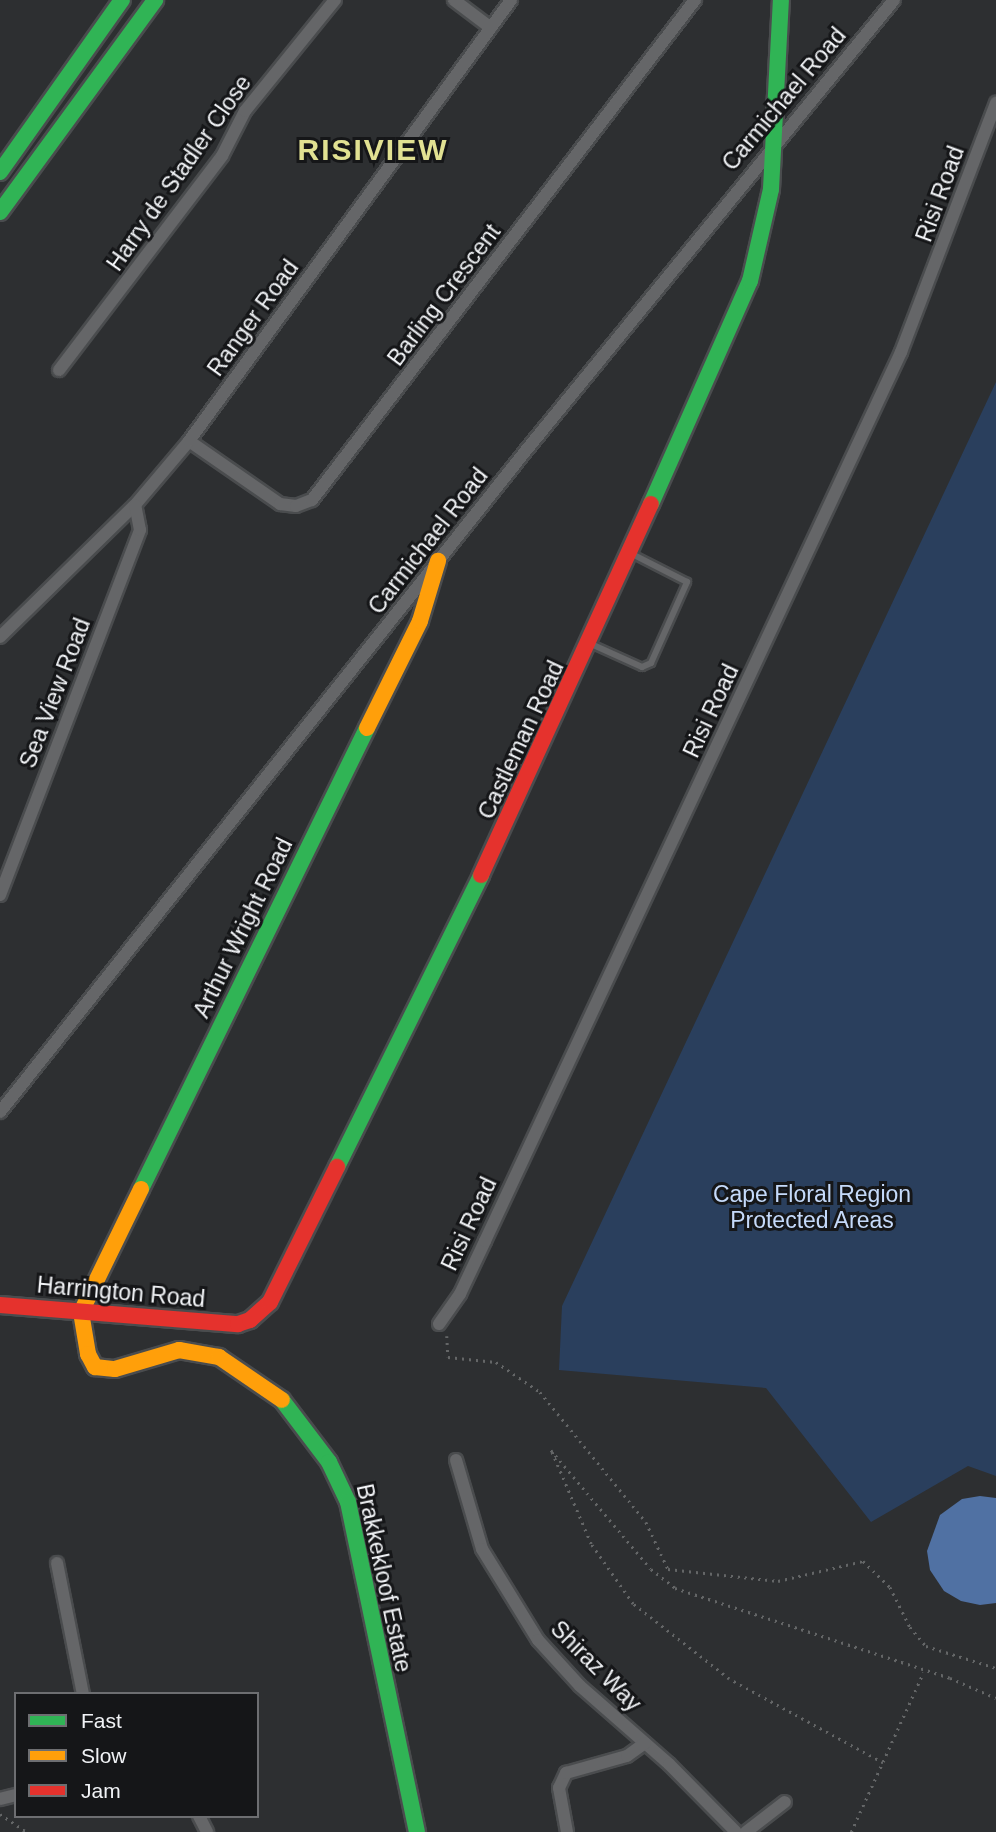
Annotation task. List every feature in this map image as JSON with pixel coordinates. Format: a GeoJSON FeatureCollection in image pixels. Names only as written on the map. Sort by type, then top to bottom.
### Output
{"type":"FeatureCollection","features":[{"type":"Feature","properties":{"kind":"street"},"geometry":{"type":"LineString","coordinates":[[0,172],[122,0]]}},
{"type":"Feature","properties":{"kind":"street"},"geometry":{"type":"LineString","coordinates":[[0,212],[155,0]]}},
{"type":"Feature","properties":{"kind":"street","name":"Harry de Stadler Close"},"geometry":{"type":"LineString","coordinates":[[58,370],[222,156],[245,111],[335,0]]}},
{"type":"Feature","properties":{"kind":"street"},"geometry":{"type":"LineString","coordinates":[[453,0],[491,28]]}},
{"type":"Feature","properties":{"kind":"street","name":"Ranger Road"},"geometry":{"type":"LineString","coordinates":[[0,637],[135,505],[189,441],[511,0]]}},
{"type":"Feature","properties":{"kind":"street","name":"Barling Crescent"},"geometry":{"type":"LineString","coordinates":[[189,441],[280,503],[296,506],[312,500],[695,0]]}},
{"type":"Feature","properties":{"kind":"street","name":"Castleman Road"},"geometry":{"type":"LineString","coordinates":[[238,1324],[264,1308],[284,1276],[591,644],[750,281],[769,205],[775,142],[781,0]]}},
{"type":"Feature","properties":{"kind":"street","name":"Carmichael Road"},"geometry":{"type":"LineString","coordinates":[[0,1112],[438,561],[775,142],[894,0]]}},
{"type":"Feature","properties":{"kind":"street","name":"Risi Road"},"geometry":{"type":"LineString","coordinates":[[439,1324],[449,1313],[901,352],[996,103]]}},
{"type":"Feature","properties":{"kind":"street","name":"Sea View Road"},"geometry":{"type":"LineString","coordinates":[[0,895],[141,530],[135,505]]}},
{"type":"Feature","properties":{"kind":"street","name":"Arthur Wright Road"},"geometry":{"type":"LineString","coordinates":[[80,1312],[420,621],[438,561]]}},
{"type":"Feature","properties":{"kind":"street","name":"Harrington Road"},"geometry":{"type":"LineString","coordinates":[[0,1304],[238,1324]]}},
{"type":"Feature","properties":{"kind":"street","name":"Brakkekloof Estate"},"geometry":{"type":"LineString","coordinates":[[80,1312],[88,1354],[100,1369],[179,1350],[219,1357],[261,1381],[285,1405],[337,1476],[352,1516],[417,1832]]}},
{"type":"Feature","properties":{"kind":"street","name":"Shiraz Way"},"geometry":{"type":"LineString","coordinates":[[456,1460],[473,1529],[517,1610],[565,1670],[736,1832]]}},
{"type":"Feature","properties":{"kind":"street"},"geometry":{"type":"LineString","coordinates":[[57,1563],[83,1692]]}},
{"type":"Feature","properties":{"kind":"street"},"geometry":{"type":"LineString","coordinates":[[567,1832],[559,1788],[566,1773],[627,1756],[645,1743]]}},
{"type":"Feature","properties":{"kind":"street"},"geometry":{"type":"LineString","coordinates":[[746,1832],[785,1802]]}},
{"type":"Feature","properties":{"kind":"lane"},"geometry":{"type":"LineString","coordinates":[[591,644],[648,667],[686,585],[686,579],[631,554]]}},
{"type":"Feature","properties":{"kind":"path"},"geometry":{"type":"LineString","coordinates":[[449,1313],[448,1357],[496,1362],[540,1392],[646,1522],[668,1569],[778,1581],[863,1561],[890,1587],[909,1627],[926,1646],[996,1668]]}},
{"type":"Feature","properties":{"kind":"path"},"geometry":{"type":"LineString","coordinates":[[883,1763],[729,1679],[633,1604],[591,1544],[551,1450],[651,1569],[675,1588],[923,1673],[950,1678],[996,1698]]}},
{"type":"Feature","properties":{"kind":"path"},"geometry":{"type":"LineString","coordinates":[[851,1832],[923,1673]]}},
{"type":"Feature","properties":{"kind":"path"},"geometry":{"type":"LineString","coordinates":[[0,1814],[27,1832]]}},
{"type":"Feature","properties":{"kind":"green space","name":"Cape Floral Region Protected Areas"},"geometry":{"type":"Polygon","coordinates":[[[996,382],[996,1476],[968,1466],[871,1522],[766,1388],[559,1370],[562,1306],[996,382]]]}},
{"type":"Feature","properties":{"kind":"shaded area"},"geometry":{"type":"Polygon","coordinates":[[[980,1496],[996,1498],[996,1603],[980,1605],[961,1601],[944,1591],[930,1570],[927,1551],[940,1515],[962,1499],[980,1496]]]}},
{"type":"Feature","properties":{"kind":"traffic: fast"},"geometry":{"type":"LineString","coordinates":[[0,172],[122,0]]}},
{"type":"Feature","properties":{"kind":"traffic: fast"},"geometry":{"type":"LineString","coordinates":[[0,212],[155,0]]}},
{"type":"Feature","properties":{"kind":"traffic: fast"},"geometry":{"type":"LineString","coordinates":[[651,504],[750,281],[771,189],[781,0]]}},
{"type":"Feature","properties":{"kind":"traffic: fast"},"geometry":{"type":"LineString","coordinates":[[141,1189],[367,728]]}},
{"type":"Feature","properties":{"kind":"traffic: fast"},"geometry":{"type":"LineString","coordinates":[[337,1167],[481,875]]}},
{"type":"Feature","properties":{"kind":"traffic: fast"},"geometry":{"type":"LineString","coordinates":[[282,1400],[329,1462],[348,1502],[417,1832]]}},
{"type":"Feature","properties":{"kind":"traffic: slow"},"geometry":{"type":"LineString","coordinates":[[367,728],[420,621],[438,561]]}},
{"type":"Feature","properties":{"kind":"traffic: slow"},"geometry":{"type":"LineString","coordinates":[[141,1189],[81,1312],[88,1354],[95,1367],[115,1369],[179,1350],[219,1357],[282,1400]]}},
{"type":"Feature","properties":{"kind":"traffic: jam"},"geometry":{"type":"LineString","coordinates":[[481,875],[651,504]]}},
{"type":"Feature","properties":{"kind":"traffic: jam"},"geometry":{"type":"LineString","coordinates":[[0,1305],[238,1324],[250,1320],[270,1302],[337,1167]]}},
{"type":"Feature","properties":{"kind":"district","name":"RISIVIEW"},"geometry":{"type":"Point","coordinates":[373,150]}}]}
